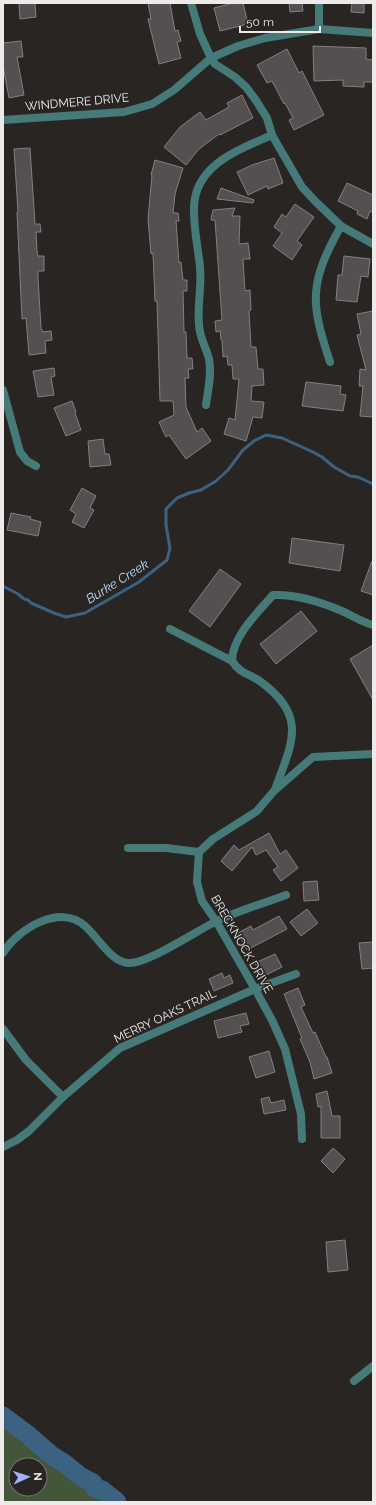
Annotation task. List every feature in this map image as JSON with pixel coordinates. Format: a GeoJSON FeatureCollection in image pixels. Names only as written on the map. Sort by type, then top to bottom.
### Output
{"type":"FeatureCollection","features":[{"type":"Feature","properties":{"kind":"street"},"geometry":{"type":"LineString","coordinates":[[191,3],[200,34],[211,58],[215,64],[246,87],[267,118],[272,135],[302,187],[341,226],[373,244]]}},
{"type":"Feature","properties":{"kind":"street"},"geometry":{"type":"LineString","coordinates":[[319,3],[319,30]]}},
{"type":"Feature","properties":{"kind":"street","name":"WINDMERE DRIVE"},"geometry":{"type":"LineString","coordinates":[[3,120],[124,112],[152,104],[174,90],[211,58],[238,46],[265,38],[319,30],[373,33]]}},
{"type":"Feature","properties":{"kind":"street"},"geometry":{"type":"LineString","coordinates":[[206,405],[210,368],[209,359],[199,327],[200,268],[194,225],[195,196],[206,174],[224,157],[236,150],[272,135]]}},
{"type":"Feature","properties":{"kind":"street"},"geometry":{"type":"LineString","coordinates":[[330,362],[317,318],[315,304],[316,284],[319,270],[341,226]]}},
{"type":"Feature","properties":{"kind":"street"},"geometry":{"type":"LineString","coordinates":[[3,390],[20,452],[27,461],[36,466]]}},
{"type":"Feature","properties":{"kind":"street"},"geometry":{"type":"LineString","coordinates":[[232,661],[232,652],[238,639],[253,618],[273,595],[299,597],[342,611],[373,625]]}},
{"type":"Feature","properties":{"kind":"street"},"geometry":{"type":"LineString","coordinates":[[170,630],[232,661],[238,669],[259,680],[284,703],[289,711],[293,731],[289,750],[274,791]]}},
{"type":"Feature","properties":{"kind":"street"},"geometry":{"type":"LineString","coordinates":[[128,848],[166,848],[200,852],[213,839],[258,811],[274,791],[313,757],[373,754]]}},
{"type":"Feature","properties":{"kind":"street","name":"BRECKNOCK DRIVE"},"geometry":{"type":"LineString","coordinates":[[200,852],[197,882],[202,901],[216,921],[255,989],[272,1020],[285,1049],[301,1114],[302,1139]]}},
{"type":"Feature","properties":{"kind":"street"},"geometry":{"type":"LineString","coordinates":[[3,953],[14,939],[38,922],[47,919],[62,918],[76,920],[85,925],[103,948],[120,960],[129,963],[155,955],[216,921],[286,895]]}},
{"type":"Feature","properties":{"kind":"street","name":"MERRY OAKS TRAIL"},"geometry":{"type":"LineString","coordinates":[[3,1147],[17,1140],[29,1131],[63,1097],[120,1048],[255,989],[296,974]]}},
{"type":"Feature","properties":{"kind":"street"},"geometry":{"type":"LineString","coordinates":[[3,1029],[26,1060],[63,1097]]}},
{"type":"Feature","properties":{"kind":"street"},"geometry":{"type":"LineString","coordinates":[[354,1381],[373,1366]]}},
{"type":"Feature","properties":{"kind":"green space"},"geometry":{"type":"Polygon","coordinates":[[[3,1420],[104,1502],[3,1502],[3,1420]]]}},
{"type":"Feature","properties":{"kind":"building"},"geometry":{"type":"Polygon","coordinates":[[[19,3],[35,3],[36,17],[20,19],[19,3]]]}},
{"type":"Feature","properties":{"kind":"building"},"geometry":{"type":"Polygon","coordinates":[[[148,3],[170,3],[175,31],[178,30],[181,41],[177,42],[181,58],[159,64],[148,19],[151,19],[148,3]]]}},
{"type":"Feature","properties":{"kind":"building"},"geometry":{"type":"Polygon","coordinates":[[[233,3],[243,3],[248,24],[220,31],[214,8],[233,3]]]}},
{"type":"Feature","properties":{"kind":"building"},"geometry":{"type":"Polygon","coordinates":[[[289,3],[302,3],[303,11],[290,12],[289,3]]]}},
{"type":"Feature","properties":{"kind":"building"},"geometry":{"type":"Polygon","coordinates":[[[352,3],[364,3],[364,13],[351,12],[352,3]]]}},
{"type":"Feature","properties":{"kind":"building"},"geometry":{"type":"Polygon","coordinates":[[[21,41],[23,57],[17,57],[24,95],[9,98],[3,66],[3,43],[21,41]]]}},
{"type":"Feature","properties":{"kind":"building"},"geometry":{"type":"Polygon","coordinates":[[[313,46],[366,48],[366,59],[373,60],[373,82],[364,82],[364,87],[343,86],[343,80],[314,81],[313,46]]]}},
{"type":"Feature","properties":{"kind":"building"},"geometry":{"type":"Polygon","coordinates":[[[287,49],[299,73],[302,71],[324,115],[294,130],[289,120],[293,118],[285,103],[284,104],[272,81],[267,83],[257,65],[287,49]]]}},
{"type":"Feature","properties":{"kind":"building"},"geometry":{"type":"Polygon","coordinates":[[[242,95],[253,118],[220,135],[219,134],[199,149],[186,165],[164,147],[180,127],[200,112],[206,120],[229,107],[227,103],[242,95]]]}},
{"type":"Feature","properties":{"kind":"building"},"geometry":{"type":"Polygon","coordinates":[[[30,148],[35,224],[40,224],[41,232],[36,232],[37,251],[38,256],[44,256],[44,271],[38,271],[41,328],[43,332],[51,331],[52,340],[45,341],[46,353],[29,355],[26,318],[22,319],[14,149],[30,148]]]}},
{"type":"Feature","properties":{"kind":"building"},"geometry":{"type":"Polygon","coordinates":[[[274,158],[283,183],[268,189],[267,186],[248,195],[237,172],[252,165],[274,158]]]}},
{"type":"Feature","properties":{"kind":"building"},"geometry":{"type":"Polygon","coordinates":[[[155,160],[183,168],[175,194],[173,213],[178,213],[179,221],[176,221],[179,263],[181,262],[183,280],[187,280],[187,291],[183,291],[184,332],[186,332],[187,358],[192,358],[193,369],[188,369],[189,378],[185,378],[186,407],[197,432],[202,428],[211,441],[186,459],[169,435],[166,437],[159,422],[174,415],[173,401],[160,401],[157,301],[155,301],[153,253],[151,254],[148,219],[151,175],[155,160]]]}},
{"type":"Feature","properties":{"kind":"building"},"geometry":{"type":"Polygon","coordinates":[[[347,183],[373,195],[373,213],[370,211],[367,219],[357,214],[358,211],[338,201],[347,183]]]}},
{"type":"Feature","properties":{"kind":"building"},"geometry":{"type":"Polygon","coordinates":[[[221,188],[254,200],[253,203],[217,199],[221,188]]]}},
{"type":"Feature","properties":{"kind":"building"},"geometry":{"type":"Polygon","coordinates":[[[295,204],[314,217],[297,241],[302,245],[292,260],[273,246],[282,233],[274,227],[282,214],[286,217],[295,204]]]}},
{"type":"Feature","properties":{"kind":"building"},"geometry":{"type":"Polygon","coordinates":[[[235,208],[232,216],[240,216],[239,244],[248,243],[250,259],[243,259],[245,291],[250,290],[251,310],[249,311],[251,347],[256,347],[258,369],[263,369],[264,385],[252,386],[251,401],[264,402],[262,418],[253,417],[246,441],[224,434],[229,418],[235,420],[239,379],[233,379],[232,365],[228,365],[227,356],[223,357],[220,331],[216,332],[215,321],[222,320],[215,220],[211,220],[212,214],[213,210],[235,208]]]}},
{"type":"Feature","properties":{"kind":"building"},"geometry":{"type":"Polygon","coordinates":[[[344,256],[370,259],[368,277],[361,276],[357,302],[336,300],[338,275],[342,275],[344,256]]]}},
{"type":"Feature","properties":{"kind":"building"},"geometry":{"type":"Polygon","coordinates":[[[373,311],[373,417],[360,416],[363,386],[359,386],[360,369],[366,370],[357,335],[361,334],[357,314],[373,311]]]}},
{"type":"Feature","properties":{"kind":"building"},"geometry":{"type":"Polygon","coordinates":[[[54,368],[55,376],[51,377],[54,395],[38,397],[33,371],[54,368]]]}},
{"type":"Feature","properties":{"kind":"building"},"geometry":{"type":"Polygon","coordinates":[[[306,382],[341,386],[340,394],[346,395],[343,411],[302,406],[306,382]]]}},
{"type":"Feature","properties":{"kind":"building"},"geometry":{"type":"Polygon","coordinates":[[[72,401],[81,430],[66,436],[54,408],[72,401]]]}},
{"type":"Feature","properties":{"kind":"building"},"geometry":{"type":"Polygon","coordinates":[[[103,439],[105,454],[109,454],[111,465],[90,467],[88,441],[103,439]]]}},
{"type":"Feature","properties":{"kind":"building"},"geometry":{"type":"Polygon","coordinates":[[[82,488],[96,496],[90,508],[94,510],[84,528],[72,522],[76,514],[70,510],[82,488]]]}},
{"type":"Feature","properties":{"kind":"building"},"geometry":{"type":"Polygon","coordinates":[[[11,513],[31,517],[30,519],[41,522],[38,536],[7,530],[11,513]]]}},
{"type":"Feature","properties":{"kind":"building"},"geometry":{"type":"Polygon","coordinates":[[[292,538],[344,545],[340,571],[289,563],[292,538]]]}},
{"type":"Feature","properties":{"kind":"building"},"geometry":{"type":"Polygon","coordinates":[[[373,561],[373,595],[361,591],[373,561]]]}},
{"type":"Feature","properties":{"kind":"building"},"geometry":{"type":"Polygon","coordinates":[[[220,569],[241,584],[210,627],[189,611],[220,569]]]}},
{"type":"Feature","properties":{"kind":"building"},"geometry":{"type":"Polygon","coordinates":[[[301,611],[317,631],[276,664],[260,644],[301,611]]]}},
{"type":"Feature","properties":{"kind":"building"},"geometry":{"type":"Polygon","coordinates":[[[373,645],[373,700],[350,659],[373,645]]]}},
{"type":"Feature","properties":{"kind":"building"},"geometry":{"type":"Polygon","coordinates":[[[269,833],[280,854],[286,850],[298,868],[281,881],[273,870],[278,867],[266,850],[256,855],[252,847],[232,871],[221,861],[234,845],[239,850],[269,833]]]}},
{"type":"Feature","properties":{"kind":"building"},"geometry":{"type":"Polygon","coordinates":[[[317,881],[319,900],[304,901],[303,882],[317,881]]]}},
{"type":"Feature","properties":{"kind":"building"},"geometry":{"type":"Polygon","coordinates":[[[307,909],[318,923],[301,936],[290,922],[307,909]]]}},
{"type":"Feature","properties":{"kind":"building"},"geometry":{"type":"Polygon","coordinates":[[[279,916],[287,929],[247,950],[238,933],[251,926],[253,930],[279,916]]]}},
{"type":"Feature","properties":{"kind":"building"},"geometry":{"type":"Polygon","coordinates":[[[373,942],[373,968],[362,969],[359,943],[373,942]]]}},
{"type":"Feature","properties":{"kind":"building"},"geometry":{"type":"Polygon","coordinates":[[[275,954],[282,967],[262,977],[255,963],[275,954]]]}},
{"type":"Feature","properties":{"kind":"building"},"geometry":{"type":"Polygon","coordinates":[[[222,973],[224,978],[230,975],[233,983],[214,991],[209,979],[222,973]]]}},
{"type":"Feature","properties":{"kind":"building"},"geometry":{"type":"Polygon","coordinates":[[[298,988],[305,1005],[301,1007],[313,1033],[315,1032],[327,1057],[332,1073],[314,1079],[310,1062],[300,1039],[302,1038],[284,994],[298,988]]]}},
{"type":"Feature","properties":{"kind":"building"},"geometry":{"type":"Polygon","coordinates":[[[246,1013],[249,1024],[240,1026],[242,1032],[218,1038],[214,1021],[246,1013]]]}},
{"type":"Feature","properties":{"kind":"building"},"geometry":{"type":"Polygon","coordinates":[[[269,1051],[275,1072],[256,1078],[249,1057],[269,1051]]]}},
{"type":"Feature","properties":{"kind":"building"},"geometry":{"type":"Polygon","coordinates":[[[327,1091],[332,1116],[340,1116],[340,1138],[321,1138],[321,1106],[318,1107],[316,1094],[327,1091]]]}},
{"type":"Feature","properties":{"kind":"building"},"geometry":{"type":"Polygon","coordinates":[[[269,1097],[271,1103],[284,1100],[286,1110],[264,1114],[261,1099],[269,1097]]]}},
{"type":"Feature","properties":{"kind":"building"},"geometry":{"type":"Polygon","coordinates":[[[333,1148],[345,1159],[333,1173],[321,1161],[333,1148]]]}},
{"type":"Feature","properties":{"kind":"building"},"geometry":{"type":"Polygon","coordinates":[[[345,1240],[348,1270],[328,1272],[326,1242],[345,1240]]]}},
{"type":"Feature","properties":{"kind":"waterway","name":"Burke Creek"},"geometry":{"type":"LineString","coordinates":[[3,586],[31,603],[66,617],[85,613],[139,582],[167,560],[170,548],[166,525],[166,509],[177,498],[201,490],[216,481],[228,470],[243,450],[254,441],[266,435],[282,438],[313,452],[350,476],[358,477],[373,484]]}},
{"type":"Feature","properties":{"kind":"waterway"},"geometry":{"type":"LineString","coordinates":[[3,1416],[51,1455],[80,1476],[93,1483],[95,1488],[102,1490],[117,1502]]}}]}
